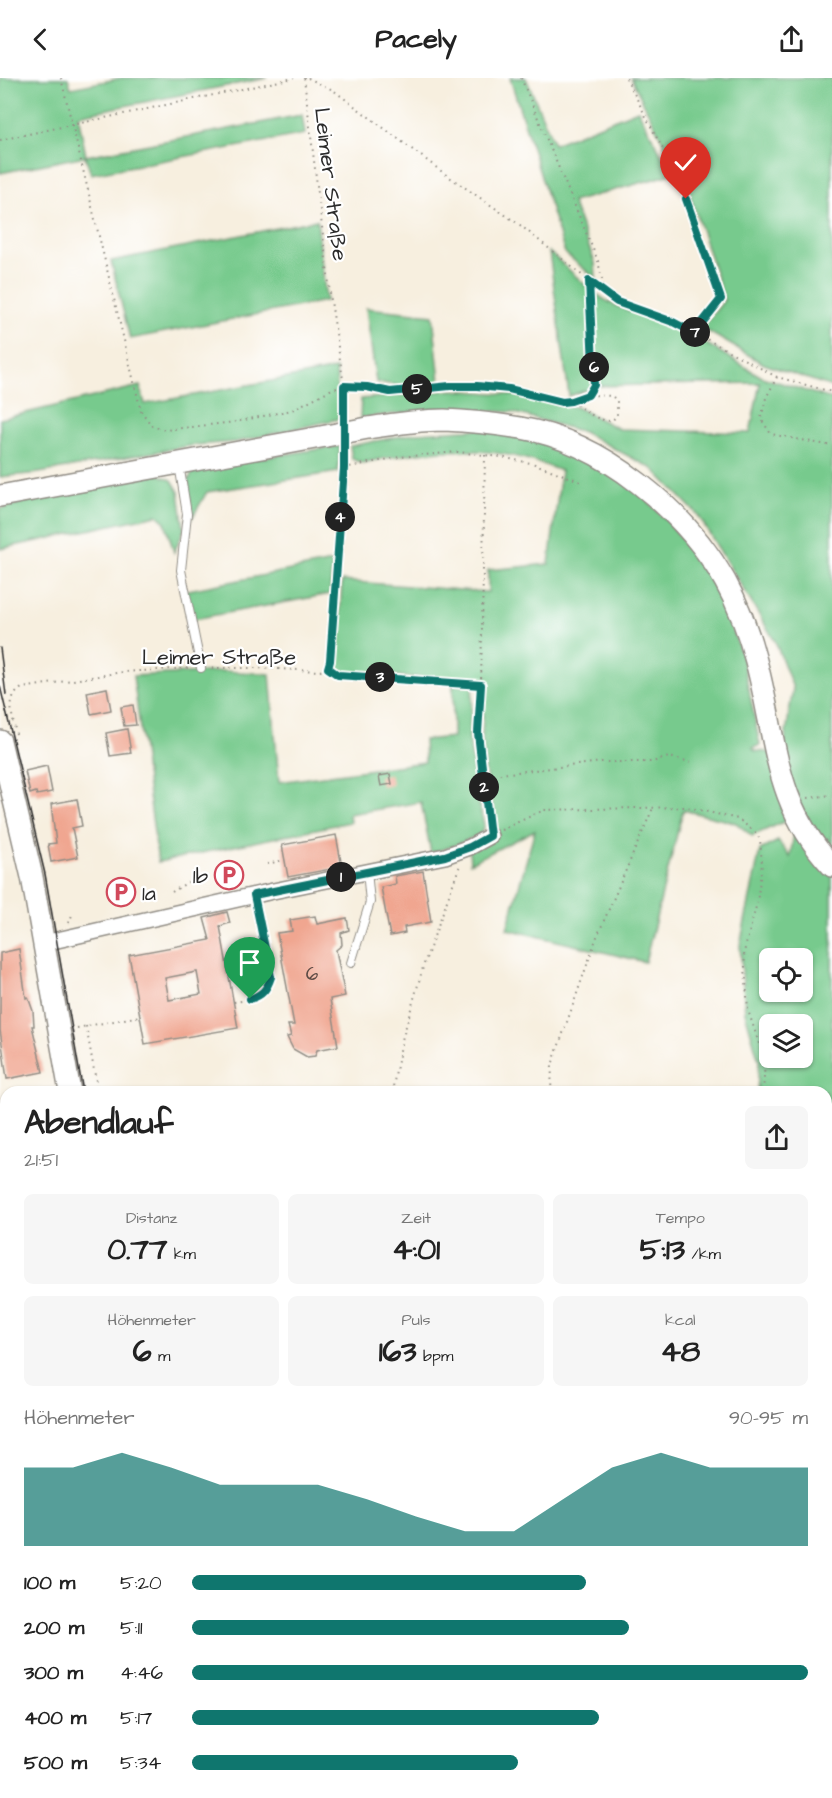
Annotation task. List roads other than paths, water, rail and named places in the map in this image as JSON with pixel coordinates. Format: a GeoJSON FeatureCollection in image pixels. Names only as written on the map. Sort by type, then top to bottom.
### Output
{"type":"FeatureCollection","features":[{"type":"Feature","properties":{"kind":"main road"},"geometry":{"type":"LineString","coordinates":[[1,496],[179,463],[335,441],[368,428],[445,420],[522,428],[559,439],[594,454],[640,483],[663,503],[701,547],[724,579],[738,606],[756,662],[783,786],[802,826],[832,866]]}},
{"type":"Feature","properties":{"kind":"main road"},"geometry":{"type":"LineString","coordinates":[[7,733],[69,1086]]}},
{"type":"Feature","properties":{"kind":"street"},"geometry":{"type":"LineString","coordinates":[[44,943],[254,895],[445,856],[490,836]]}},
{"type":"Feature","properties":{"kind":"lane"},"geometry":{"type":"LineString","coordinates":[[179,463],[187,514],[181,570],[201,668]]}},
{"type":"Feature","properties":{"kind":"lane"},"geometry":{"type":"LineString","coordinates":[[351,963],[370,902],[367,871]]}},
{"type":"Feature","properties":{"kind":"tram line"},"geometry":{"type":"LineString","coordinates":[[0,648],[6,695]]}},
{"type":"Feature","properties":{"kind":"tram line"},"geometry":{"type":"LineString","coordinates":[[0,686],[45,874],[82,1086]]}},
{"type":"Feature","properties":{"kind":"place","name":"1b"},"geometry":{"type":"Point","coordinates":[229,875]}},
{"type":"Feature","properties":{"kind":"place","name":"1a"},"geometry":{"type":"Point","coordinates":[121,892]}}]}
